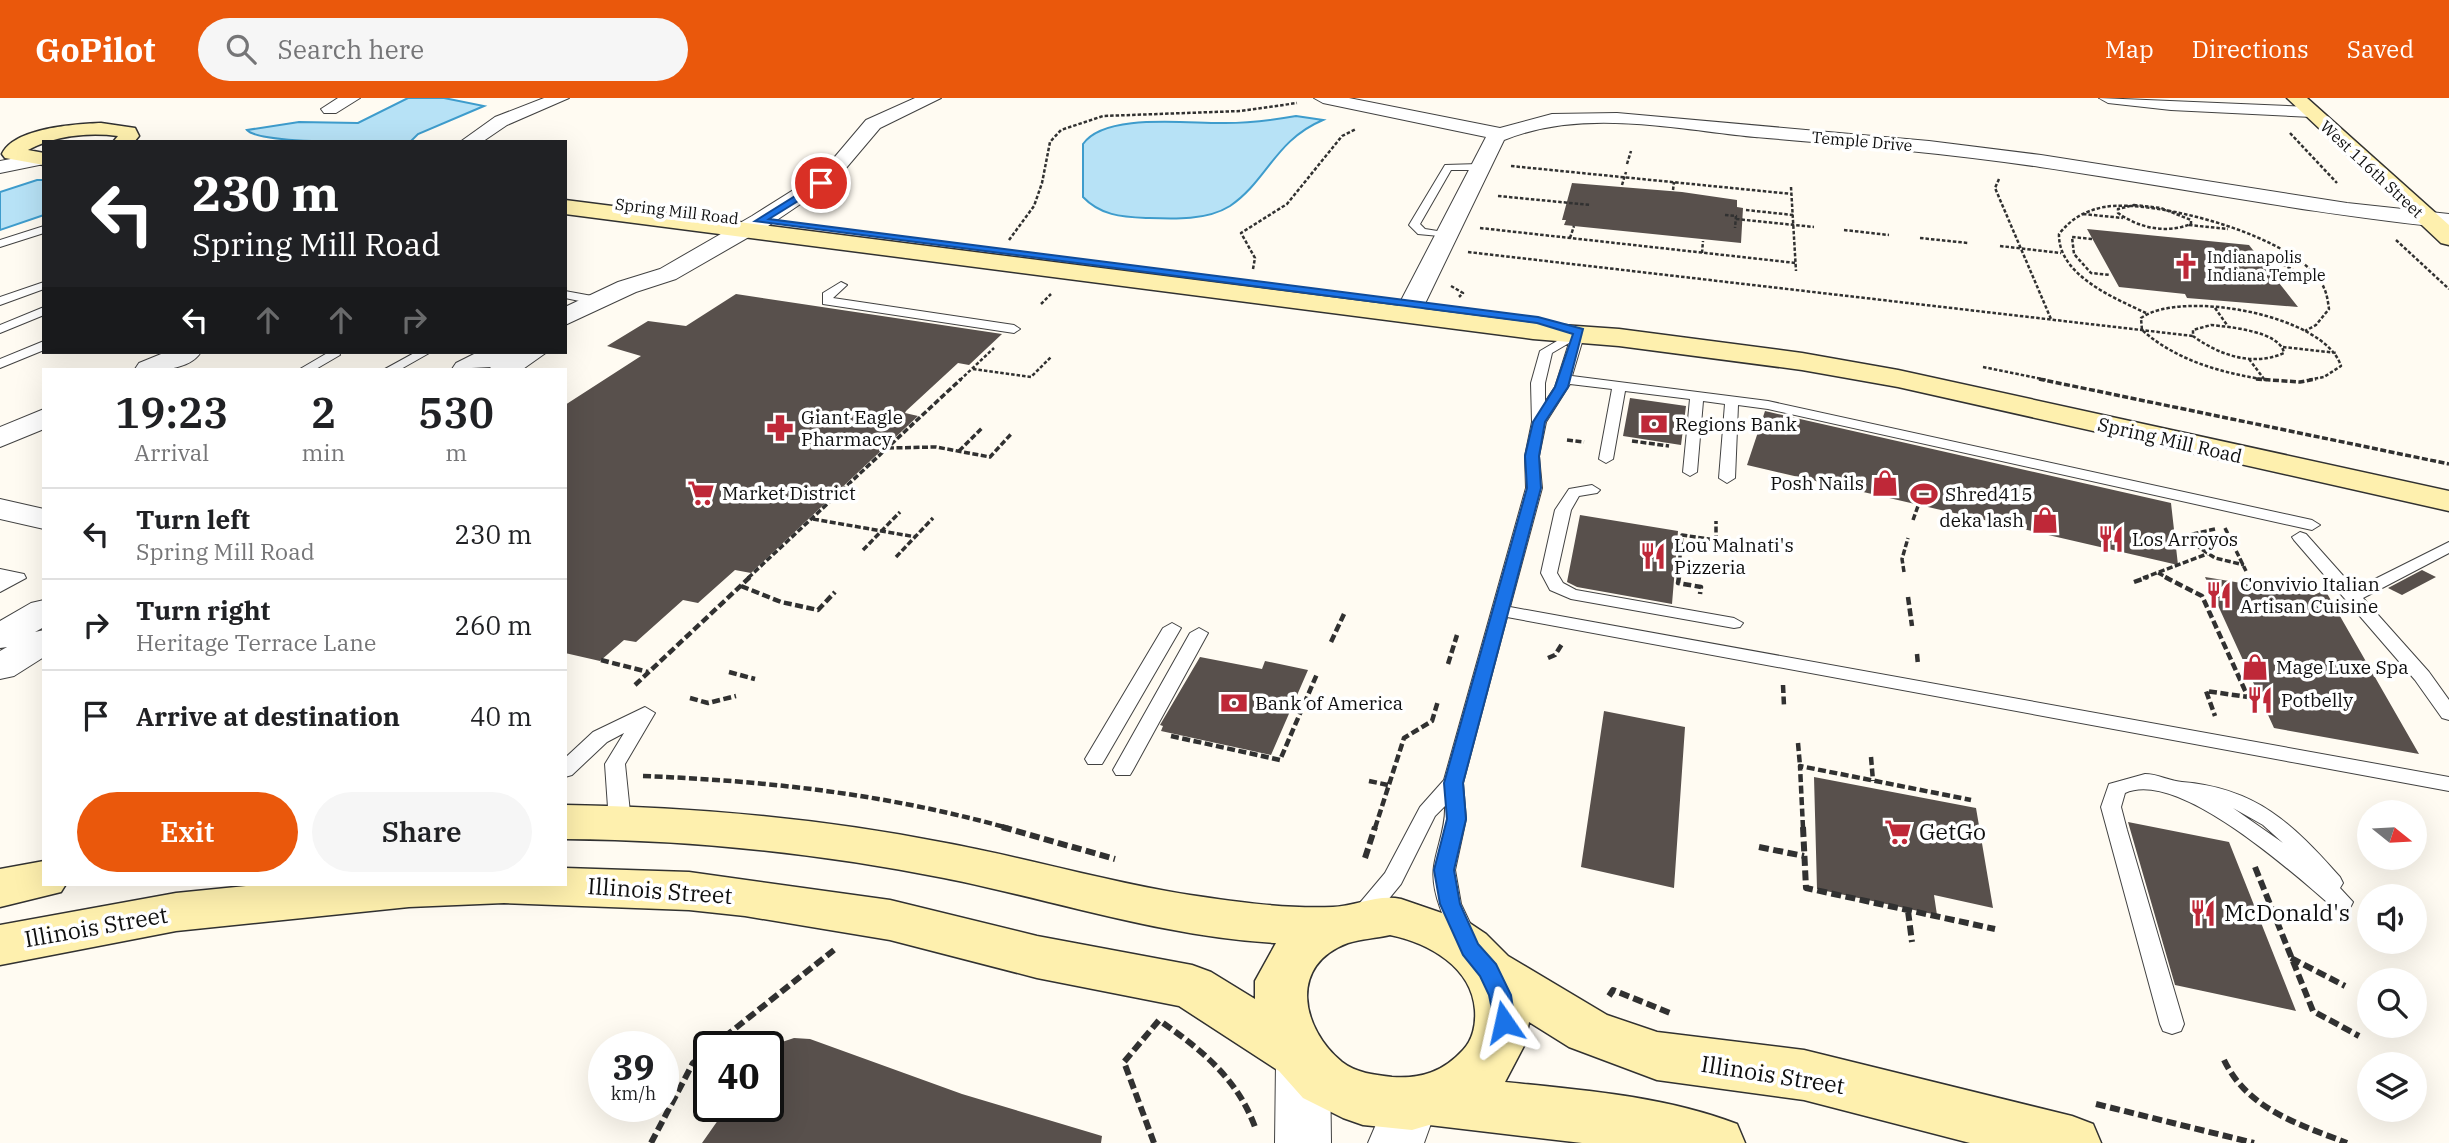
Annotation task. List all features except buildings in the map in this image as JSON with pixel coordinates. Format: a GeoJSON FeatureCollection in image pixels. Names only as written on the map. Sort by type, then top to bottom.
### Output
{"type":"FeatureCollection","features":[{"type":"Feature","properties":{"kind":"street"},"geometry":{"type":"LineString","coordinates":[[330,109],[351,98]]}},
{"type":"Feature","properties":{"kind":"street"},"geometry":{"type":"LineString","coordinates":[[472,140],[501,121],[560,98]]}},
{"type":"Feature","properties":{"kind":"street"},"geometry":{"type":"LineString","coordinates":[[567,334],[637,299],[668,274],[753,225],[829,176],[873,124],[896,111],[932,98]]}},
{"type":"Feature","properties":{"kind":"street"},"geometry":{"type":"LineString","coordinates":[[2108,98],[2171,105],[2312,112]]}},
{"type":"Feature","properties":{"kind":"street","name":"West 116th Street"},"geometry":{"type":"LineString","coordinates":[[2296,98],[2437,220],[2449,238]]}},
{"type":"Feature","properties":{"kind":"street"},"geometry":{"type":"LineString","coordinates":[[1313,99],[1501,134]]}},
{"type":"Feature","properties":{"kind":"street","name":"Temple Drive"},"geometry":{"type":"LineString","coordinates":[[1501,134],[1537,122],[1601,119],[1896,144],[2040,161],[2323,208],[2437,220]]}},
{"type":"Feature","properties":{"kind":"street"},"geometry":{"type":"LineString","coordinates":[[42,159],[18,157],[8,142],[73,131],[120,130],[128,132],[126,140]]}},
{"type":"Feature","properties":{"kind":"street"},"geometry":{"type":"LineString","coordinates":[[1410,309],[1491,143],[1501,134]]}},
{"type":"Feature","properties":{"kind":"street"},"geometry":{"type":"LineString","coordinates":[[0,167],[42,159]]}},
{"type":"Feature","properties":{"kind":"street","name":"Spring Mill Road"},"geometry":{"type":"LineString","coordinates":[[567,197],[753,225],[1410,309],[1533,331],[1579,332],[1823,363],[1892,375],[1962,394],[2449,501]]}},
{"type":"Feature","properties":{"kind":"street","name":"Spring Mill Road"},"geometry":{"type":"LineString","coordinates":[[567,207],[753,225]]}},
{"type":"Feature","properties":{"kind":"street"},"geometry":{"type":"LineString","coordinates":[[567,316],[626,287],[668,274]]}},
{"type":"Feature","properties":{"kind":"street"},"geometry":{"type":"LineString","coordinates":[[151,368],[183,354]]}},
{"type":"Feature","properties":{"kind":"street"},"geometry":{"type":"LineString","coordinates":[[468,368],[494,354]]}},
{"type":"Feature","properties":{"kind":"street"},"geometry":{"type":"LineString","coordinates":[[505,368],[530,354]]}},
{"type":"Feature","properties":{"kind":"street","name":"Spring Mill Road"},"geometry":{"type":"LineString","coordinates":[[1892,375],[1940,376],[1994,385],[2449,483]]}},
{"type":"Feature","properties":{"kind":"street"},"geometry":{"type":"LineString","coordinates":[[0,438],[42,419]]}},
{"type":"Feature","properties":{"kind":"street"},"geometry":{"type":"LineString","coordinates":[[0,509],[42,519]]}},
{"type":"Feature","properties":{"kind":"street"},"geometry":{"type":"LineString","coordinates":[[0,637],[42,612]]}},
{"type":"Feature","properties":{"kind":"street"},"geometry":{"type":"LineString","coordinates":[[0,667],[42,642]]}},
{"type":"Feature","properties":{"kind":"street"},"geometry":{"type":"LineString","coordinates":[[567,822],[725,827],[809,837],[934,858],[1077,891],[1224,919],[1345,921],[1390,916],[1419,921],[1446,932],[1479,960],[1500,995],[1504,1022],[1498,1048],[1483,1072],[1460,1089],[1413,1116]]}},
{"type":"Feature","properties":{"kind":"street"},"geometry":{"type":"LineString","coordinates":[[0,888],[42,879]]}},
{"type":"Feature","properties":{"kind":"street","name":"Illinois Street"},"geometry":{"type":"LineString","coordinates":[[0,945],[176,912],[374,891],[467,886]]}},
{"type":"Feature","properties":{"kind":"street","name":"Illinois Street"},"geometry":{"type":"LineString","coordinates":[[557,886],[689,891],[867,916],[1037,957],[1192,987],[1299,1058]]}},
{"type":"Feature","properties":{"kind":"street"},"geometry":{"type":"LineString","coordinates":[[1345,921],[1304,942],[1286,965],[1278,993],[1281,1023],[1299,1058],[1325,1081],[1352,1095],[1382,1103],[1413,1116],[1571,1115],[1666,1130],[1716,1143]]}},
{"type":"Feature","properties":{"kind":"street","name":"Illinois Street"},"geometry":{"type":"LineString","coordinates":[[1479,960],[1588,1031],[1657,1056],[1804,1076],[2072,1143]]}},
{"type":"Feature","properties":{"kind":"street"},"geometry":{"type":"LineString","coordinates":[[1280,1138],[1299,1058]]}},
{"type":"Feature","properties":{"kind":"lane"},"geometry":{"type":"LineString","coordinates":[[1446,235],[1422,232],[1414,225],[1448,167],[1479,167]]}},
{"type":"Feature","properties":{"kind":"lane"},"geometry":{"type":"LineString","coordinates":[[0,244],[42,230]]}},
{"type":"Feature","properties":{"kind":"lane"},"geometry":{"type":"LineString","coordinates":[[841,285],[827,296],[827,301],[1014,330]]}},
{"type":"Feature","properties":{"kind":"lane"},"geometry":{"type":"LineString","coordinates":[[0,302],[42,286]]}},
{"type":"Feature","properties":{"kind":"lane"},"geometry":{"type":"LineString","coordinates":[[567,294],[599,301]]}},
{"type":"Feature","properties":{"kind":"lane"},"geometry":{"type":"LineString","coordinates":[[0,329],[42,312]]}},
{"type":"Feature","properties":{"kind":"lane"},"geometry":{"type":"LineString","coordinates":[[1539,422],[1564,379],[1579,332]]}},
{"type":"Feature","properties":{"kind":"lane"},"geometry":{"type":"LineString","coordinates":[[1479,960],[1450,904],[1444,870],[1456,819],[1453,783],[1534,488],[1532,456],[1539,422],[1538,383],[1546,351],[1579,332]]}},
{"type":"Feature","properties":{"kind":"lane"},"geometry":{"type":"LineString","coordinates":[[0,364],[42,346]]}},
{"type":"Feature","properties":{"kind":"lane"},"geometry":{"type":"LineString","coordinates":[[309,368],[337,354]]}},
{"type":"Feature","properties":{"kind":"lane"},"geometry":{"type":"LineString","coordinates":[[395,368],[421,354]]}},
{"type":"Feature","properties":{"kind":"lane"},"geometry":{"type":"LineString","coordinates":[[1564,379],[1732,399],[1942,442],[2306,531],[2354,596],[2422,676],[2449,714]]}},
{"type":"Feature","properties":{"kind":"lane"},"geometry":{"type":"LineString","coordinates":[[1606,459],[1619,386]]}},
{"type":"Feature","properties":{"kind":"lane"},"geometry":{"type":"LineString","coordinates":[[1690,472],[1697,395]]}},
{"type":"Feature","properties":{"kind":"lane"},"geometry":{"type":"LineString","coordinates":[[1727,478],[1732,399]]}},
{"type":"Feature","properties":{"kind":"lane"},"geometry":{"type":"LineString","coordinates":[[1592,490],[1574,492],[1563,510],[1549,573],[1556,586],[1571,594],[1734,623]]}},
{"type":"Feature","properties":{"kind":"lane"},"geometry":{"type":"LineString","coordinates":[[2354,596],[2449,547]]}},
{"type":"Feature","properties":{"kind":"lane"},"geometry":{"type":"LineString","coordinates":[[0,574],[18,578],[0,587]]}},
{"type":"Feature","properties":{"kind":"lane"},"geometry":{"type":"LineString","coordinates":[[1500,611],[2449,784]]}},
{"type":"Feature","properties":{"kind":"lane"},"geometry":{"type":"LineString","coordinates":[[1095,759],[1172,628]]}},
{"type":"Feature","properties":{"kind":"lane"},"geometry":{"type":"LineString","coordinates":[[1123,770],[1199,634]]}},
{"type":"Feature","properties":{"kind":"lane"},"geometry":{"type":"LineString","coordinates":[[567,768],[600,737],[645,713],[615,764],[621,822]]}},
{"type":"Feature","properties":{"kind":"lane"},"geometry":{"type":"LineString","coordinates":[[2172,1024],[2111,807],[2116,789],[2130,782],[2163,783],[2212,807],[2338,894]]}},
{"type":"Feature","properties":{"kind":"lane"},"geometry":{"type":"LineString","coordinates":[[1345,921],[1393,877],[1427,812],[1453,783]]}},
{"type":"Feature","properties":{"kind":"path"},"geometry":{"type":"LineString","coordinates":[[1006,242],[1038,202],[1045,181],[1051,138],[1075,124],[1143,111],[1261,110],[1313,99]]}},
{"type":"Feature","properties":{"kind":"path"},"geometry":{"type":"LineString","coordinates":[[1251,273],[1256,264],[1255,258],[1241,233],[1264,221],[1287,204],[1342,136],[1400,114]]}},
{"type":"Feature","properties":{"kind":"path"},"geometry":{"type":"LineString","coordinates":[[1627,164],[1630,151]]}},
{"type":"Feature","properties":{"kind":"path"},"geometry":{"type":"LineString","coordinates":[[1500,164],[1792,194]]}},
{"type":"Feature","properties":{"kind":"path"},"geometry":{"type":"LineString","coordinates":[[1622,185],[1626,172]]}},
{"type":"Feature","properties":{"kind":"path"},"geometry":{"type":"LineString","coordinates":[[2002,174],[1995,188],[2052,320]]}},
{"type":"Feature","properties":{"kind":"path"},"geometry":{"type":"LineString","coordinates":[[1673,190],[1674,182]]}},
{"type":"Feature","properties":{"kind":"path"},"geometry":{"type":"LineString","coordinates":[[1791,187],[1796,271]]}},
{"type":"Feature","properties":{"kind":"path"},"geometry":{"type":"LineString","coordinates":[[1486,195],[1591,205]]}},
{"type":"Feature","properties":{"kind":"path"},"geometry":{"type":"LineString","coordinates":[[2146,313],[2140,324],[2142,330],[2157,345],[2185,359],[2263,379],[2300,381],[2328,376],[2341,366],[2337,353],[2305,331],[2271,319],[2215,307],[2174,307],[2146,313],[2085,280],[2061,253],[2061,230],[2082,214],[2108,206],[2147,206],[2184,212],[2236,229],[2280,250],[2323,284],[2330,299],[2329,309],[2316,325],[2305,331]]}},
{"type":"Feature","properties":{"kind":"path"},"geometry":{"type":"LineString","coordinates":[[2126,219],[2118,213],[2118,209],[2147,206],[2185,216],[2191,220],[2189,225]]}},
{"type":"Feature","properties":{"kind":"path"},"geometry":{"type":"LineString","coordinates":[[1746,210],[1793,215]]}},
{"type":"Feature","properties":{"kind":"path"},"geometry":{"type":"LineString","coordinates":[[2082,214],[2126,219],[2161,228],[2189,225],[2236,229]]}},
{"type":"Feature","properties":{"kind":"path"},"geometry":{"type":"LineString","coordinates":[[1725,215],[1736,219],[1814,227]]}},
{"type":"Feature","properties":{"kind":"path"},"geometry":{"type":"LineString","coordinates":[[1735,228],[1736,219]]}},
{"type":"Feature","properties":{"kind":"path"},"geometry":{"type":"LineString","coordinates":[[1570,238],[1574,226]]}},
{"type":"Feature","properties":{"kind":"path"},"geometry":{"type":"LineString","coordinates":[[1471,227],[1796,263]]}},
{"type":"Feature","properties":{"kind":"path"},"geometry":{"type":"LineString","coordinates":[[1844,230],[1889,235]]}},
{"type":"Feature","properties":{"kind":"path"},"geometry":{"type":"LineString","coordinates":[[1615,243],[1617,234]]}},
{"type":"Feature","properties":{"kind":"path"},"geometry":{"type":"LineString","coordinates":[[2092,239],[2072,237],[2073,250],[2091,273],[2110,275]]}},
{"type":"Feature","properties":{"kind":"path"},"geometry":{"type":"LineString","coordinates":[[1920,238],[1968,243]]}},
{"type":"Feature","properties":{"kind":"path"},"geometry":{"type":"LineString","coordinates":[[1702,253],[1703,241]]}},
{"type":"Feature","properties":{"kind":"path"},"geometry":{"type":"LineString","coordinates":[[2000,246],[2061,253],[2077,258]]}},
{"type":"Feature","properties":{"kind":"path"},"geometry":{"type":"LineString","coordinates":[[2061,253],[2073,250]]}},
{"type":"Feature","properties":{"kind":"path"},"geometry":{"type":"LineString","coordinates":[[1460,251],[2193,336],[2213,349],[2249,358],[2278,357],[2284,353],[2283,346]]}},
{"type":"Feature","properties":{"kind":"path"},"geometry":{"type":"LineString","coordinates":[[2262,257],[2281,258],[2307,282],[2323,284]]}},
{"type":"Feature","properties":{"kind":"path"},"geometry":{"type":"LineString","coordinates":[[2300,274],[2316,276]]}},
{"type":"Feature","properties":{"kind":"path"},"geometry":{"type":"LineString","coordinates":[[1797,282],[1798,290]]}},
{"type":"Feature","properties":{"kind":"path"},"geometry":{"type":"LineString","coordinates":[[2215,307],[2227,326]]}},
{"type":"Feature","properties":{"kind":"path"},"geometry":{"type":"LineString","coordinates":[[2193,336],[2193,330],[2199,326],[2227,326],[2262,334],[2283,346],[2337,353]]}},
{"type":"Feature","properties":{"kind":"path"},"geometry":{"type":"LineString","coordinates":[[635,685],[1000,342]]}},
{"type":"Feature","properties":{"kind":"path"},"geometry":{"type":"LineString","coordinates":[[972,368],[1031,377],[1051,358]]}},
{"type":"Feature","properties":{"kind":"path"},"geometry":{"type":"LineString","coordinates":[[2249,358],[2263,379]]}},
{"type":"Feature","properties":{"kind":"path"},"geometry":{"type":"LineString","coordinates":[[959,451],[983,427]]}},
{"type":"Feature","properties":{"kind":"path"},"geometry":{"type":"LineString","coordinates":[[888,448],[936,447],[990,457],[1012,433]]}},
{"type":"Feature","properties":{"kind":"path"},"geometry":{"type":"LineString","coordinates":[[1625,440],[1673,447],[1672,455]]}},
{"type":"Feature","properties":{"kind":"path"},"geometry":{"type":"LineString","coordinates":[[1913,520],[1918,506]]}},
{"type":"Feature","properties":{"kind":"path"},"geometry":{"type":"LineString","coordinates":[[863,550],[900,512]]}},
{"type":"Feature","properties":{"kind":"path"},"geometry":{"type":"LineString","coordinates":[[896,558],[933,518]]}},
{"type":"Feature","properties":{"kind":"path"},"geometry":{"type":"LineString","coordinates":[[813,519],[917,536],[926,535]]}},
{"type":"Feature","properties":{"kind":"path"},"geometry":{"type":"LineString","coordinates":[[1700,598],[1701,587],[1678,583],[1682,535],[1716,540],[1716,521]]}},
{"type":"Feature","properties":{"kind":"path"},"geometry":{"type":"LineString","coordinates":[[2222,522],[2226,530],[2245,568],[2208,554],[2194,544],[2193,534],[2211,529],[2226,530]]}},
{"type":"Feature","properties":{"kind":"path"},"geometry":{"type":"LineString","coordinates":[[1904,572],[1902,559],[1908,538]]}},
{"type":"Feature","properties":{"kind":"path"},"geometry":{"type":"LineString","coordinates":[[2134,582],[2208,554]]}},
{"type":"Feature","properties":{"kind":"path"},"geometry":{"type":"LineString","coordinates":[[1680,561],[1715,568]]}},
{"type":"Feature","properties":{"kind":"path"},"geometry":{"type":"LineString","coordinates":[[2158,573],[2202,596],[2248,696],[2206,691],[2212,714],[2220,721]]}},
{"type":"Feature","properties":{"kind":"path"},"geometry":{"type":"LineString","coordinates":[[741,586],[782,602],[818,610],[835,592]]}},
{"type":"Feature","properties":{"kind":"path"},"geometry":{"type":"LineString","coordinates":[[1908,597],[1912,626]]}},
{"type":"Feature","properties":{"kind":"path"},"geometry":{"type":"LineString","coordinates":[[1331,642],[1344,614]]}},
{"type":"Feature","properties":{"kind":"path"},"geometry":{"type":"LineString","coordinates":[[1448,664],[1457,635]]}},
{"type":"Feature","properties":{"kind":"path"},"geometry":{"type":"LineString","coordinates":[[601,660],[649,672]]}},
{"type":"Feature","properties":{"kind":"path"},"geometry":{"type":"LineString","coordinates":[[729,672],[755,678]]}},
{"type":"Feature","properties":{"kind":"path"},"geometry":{"type":"LineString","coordinates":[[1158,734],[1280,761],[1317,674]]}},
{"type":"Feature","properties":{"kind":"path"},"geometry":{"type":"LineString","coordinates":[[1783,684],[1784,706]]}},
{"type":"Feature","properties":{"kind":"path"},"geometry":{"type":"LineString","coordinates":[[690,698],[708,703],[736,696]]}},
{"type":"Feature","properties":{"kind":"path"},"geometry":{"type":"LineString","coordinates":[[1365,859],[1404,738],[1432,721],[1438,701]]}},
{"type":"Feature","properties":{"kind":"path"},"geometry":{"type":"LineString","coordinates":[[1798,743],[1806,888],[1995,929]]}},
{"type":"Feature","properties":{"kind":"path"},"geometry":{"type":"LineString","coordinates":[[1871,757],[1873,781]]}},
{"type":"Feature","properties":{"kind":"path"},"geometry":{"type":"LineString","coordinates":[[1800,766],[1971,800]]}},
{"type":"Feature","properties":{"kind":"path"},"geometry":{"type":"LineString","coordinates":[[1369,781],[1388,785]]}},
{"type":"Feature","properties":{"kind":"path"},"geometry":{"type":"LineString","coordinates":[[1759,847],[1804,856]]}},
{"type":"Feature","properties":{"kind":"path"},"geometry":{"type":"LineString","coordinates":[[2264,872],[2254,867],[2313,1012],[2357,1035]]}},
{"type":"Feature","properties":{"kind":"path"},"geometry":{"type":"LineString","coordinates":[[1909,911],[1912,942]]}},
{"type":"Feature","properties":{"kind":"path"},"geometry":{"type":"LineString","coordinates":[[822,948],[845,952]]}},
{"type":"Feature","properties":{"kind":"path"},"geometry":{"type":"LineString","coordinates":[[732,1031],[834,950]]}},
{"type":"Feature","properties":{"kind":"path"},"geometry":{"type":"LineString","coordinates":[[2291,958],[2345,986]]}},
{"type":"Feature","properties":{"kind":"path"},"geometry":{"type":"LineString","coordinates":[[1149,1016],[1204,1051],[1246,1103],[1280,1138]]}},
{"type":"Feature","properties":{"kind":"path"},"geometry":{"type":"LineString","coordinates":[[1154,1143],[1124,1062],[1159,1020]]}},
{"type":"Feature","properties":{"kind":"path"},"geometry":{"type":"LineString","coordinates":[[2224,1060],[2229,1076],[2257,1104],[2347,1143]]}},
{"type":"Feature","properties":{"kind":"path"},"geometry":{"type":"LineString","coordinates":[[651,1143],[693,1063]]}},
{"type":"Feature","properties":{"kind":"water"},"geometry":{"type":"Polygon","coordinates":[[[408,98],[444,98],[484,106],[418,134],[412,140],[297,140],[257,135],[247,130],[299,122],[358,123],[408,98]]]}},
{"type":"Feature","properties":{"kind":"water"},"geometry":{"type":"Polygon","coordinates":[[[1296,116],[1323,120],[1293,138],[1243,196],[1221,211],[1189,218],[1128,217],[1097,208],[1083,197],[1083,144],[1094,134],[1110,127],[1149,122],[1243,122],[1296,116]]]}},
{"type":"Feature","properties":{"kind":"water"},"geometry":{"type":"Polygon","coordinates":[[[42,180],[42,216],[0,230],[0,192],[42,180]]]}},
{"type":"Feature","properties":{"kind":"place","name":"Indianapolis Indiana Temple"},"geometry":{"type":"Point","coordinates":[2186,266]}},
{"type":"Feature","properties":{"kind":"place","name":"Regions Bank"},"geometry":{"type":"Point","coordinates":[1654,424]}},
{"type":"Feature","properties":{"kind":"place","name":"Giant Eagle Pharmacy"},"geometry":{"type":"Point","coordinates":[780,428]}},
{"type":"Feature","properties":{"kind":"place","name":"Posh Nails"},"geometry":{"type":"Point","coordinates":[1885,483]}},
{"type":"Feature","properties":{"kind":"place","name":"Market District"},"geometry":{"type":"Point","coordinates":[701,493]}},
{"type":"Feature","properties":{"kind":"place","name":"Shred415"},"geometry":{"type":"Point","coordinates":[1924,494]}},
{"type":"Feature","properties":{"kind":"place","name":"deka lash"},"geometry":{"type":"Point","coordinates":[2045,520]}},
{"type":"Feature","properties":{"kind":"place","name":"Los Arroyos"},"geometry":{"type":"Point","coordinates":[2111,539]}},
{"type":"Feature","properties":{"kind":"place","name":"Lou Malnati's Pizzeria"},"geometry":{"type":"Point","coordinates":[1653,556]}},
{"type":"Feature","properties":{"kind":"place","name":"Convivio Italian Artisan Cuisine"},"geometry":{"type":"Point","coordinates":[2219,595]}},
{"type":"Feature","properties":{"kind":"place","name":"Mage Luxe Spa"},"geometry":{"type":"Point","coordinates":[2255,667]}},
{"type":"Feature","properties":{"kind":"place","name":"Potbelly"},"geometry":{"type":"Point","coordinates":[2260,700]}},
{"type":"Feature","properties":{"kind":"place","name":"Bank of America"},"geometry":{"type":"Point","coordinates":[1234,703]}},
{"type":"Feature","properties":{"kind":"place","name":"GetGo"},"geometry":{"type":"Point","coordinates":[1898,832]}},
{"type":"Feature","properties":{"kind":"place","name":"McDonald's"},"geometry":{"type":"Point","coordinates":[2203,913]}},
{"type":"Feature","properties":{"kind":"route"},"geometry":{"type":"LineString","coordinates":[[821,183],[760,221],[1538,320],[1579,332],[1562,387],[1539,422],[1532,456],[1534,488],[1453,783],[1456,819],[1444,870],[1450,904],[1470,949],[1489,970],[1500,995],[1504,1022]]}}]}
